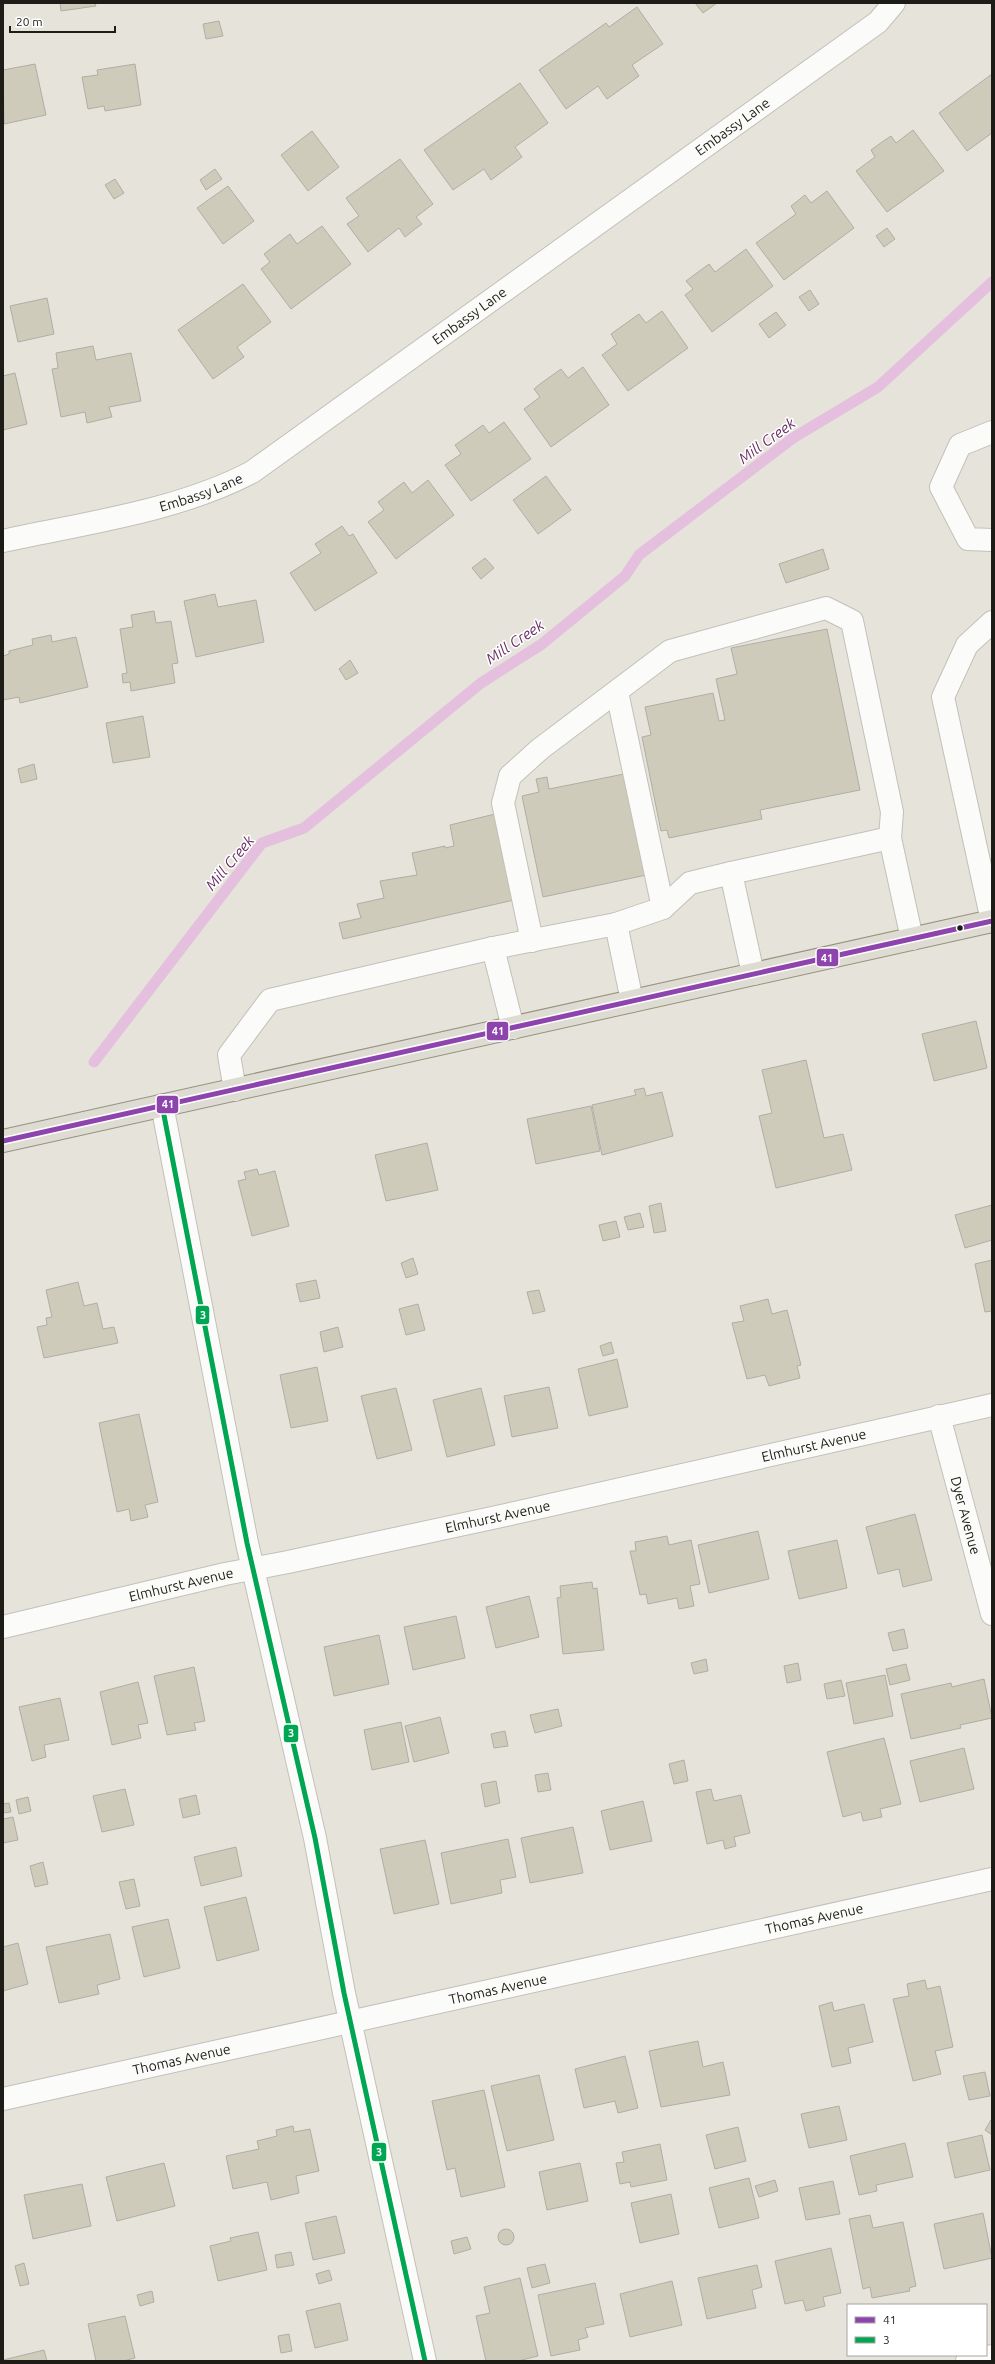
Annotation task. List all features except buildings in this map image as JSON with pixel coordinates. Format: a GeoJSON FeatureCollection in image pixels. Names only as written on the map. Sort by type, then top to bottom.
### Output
{"type":"FeatureCollection","features":[{"type":"Feature","properties":{"kind":"main road"},"geometry":{"type":"LineString","coordinates":[[3,1141],[992,921]]}},
{"type":"Feature","properties":{"kind":"street","name":"Embassy Lane"},"geometry":{"type":"LineString","coordinates":[[3,541],[183,501],[229,484],[252,472],[872,27],[894,3]]}},
{"type":"Feature","properties":{"kind":"street"},"geometry":{"type":"LineString","coordinates":[[992,432],[960,445],[941,487],[968,539],[992,540]]}},
{"type":"Feature","properties":{"kind":"street"},"geometry":{"type":"LineString","coordinates":[[532,941],[503,803],[510,776],[540,749],[670,651],[826,608],[852,621],[892,812],[890,838],[912,939]]}},
{"type":"Feature","properties":{"kind":"street"},"geometry":{"type":"LineString","coordinates":[[992,622],[967,645],[942,697],[992,921]]}},
{"type":"Feature","properties":{"kind":"street"},"geometry":{"type":"LineString","coordinates":[[617,692],[663,908]]}},
{"type":"Feature","properties":{"kind":"street"},"geometry":{"type":"LineString","coordinates":[[235,1090],[229,1055],[270,1000],[493,948],[616,924],[663,908],[690,883],[890,838]]}},
{"type":"Feature","properties":{"kind":"street"},"geometry":{"type":"LineString","coordinates":[[731,873],[753,974]]}},
{"type":"Feature","properties":{"kind":"street"},"geometry":{"type":"LineString","coordinates":[[616,924],[632,1001]]}},
{"type":"Feature","properties":{"kind":"street"},"geometry":{"type":"LineString","coordinates":[[493,948],[513,1028]]}},
{"type":"Feature","properties":{"kind":"street"},"geometry":{"type":"LineString","coordinates":[[162,1105],[248,1543],[255,1568],[315,1838],[344,1993],[425,2361]]}},
{"type":"Feature","properties":{"kind":"street","name":"Elmhurst Avenue"},"geometry":{"type":"LineString","coordinates":[[3,1627],[255,1568],[506,1515],[992,1405]]}},
{"type":"Feature","properties":{"kind":"street","name":"Dyer Avenue"},"geometry":{"type":"LineString","coordinates":[[939,1416],[992,1614]]}},
{"type":"Feature","properties":{"kind":"street","name":"Thomas Avenue"},"geometry":{"type":"LineString","coordinates":[[3,2099],[992,1879]]}},
{"type":"Feature","properties":{"kind":"street"},"geometry":{"type":"LineString","coordinates":[[967,2361],[992,2356]]}},
{"type":"Feature","properties":{"kind":"waterway","name":"Mill Creek"},"geometry":{"type":"LineString","coordinates":[[94,1062],[262,843],[304,828],[481,683],[542,644],[625,576],[639,555],[793,438],[878,387],[992,282]]}},
{"type":"Feature","properties":{"kind":"transit line","name":"41"},"geometry":{"type":"LineString","coordinates":[[3,1141],[992,921]]}},
{"type":"Feature","properties":{"kind":"transit line","name":"3"},"geometry":{"type":"LineString","coordinates":[[162,1105],[247,1543],[315,1838],[344,1993],[425,2361]]}}]}
